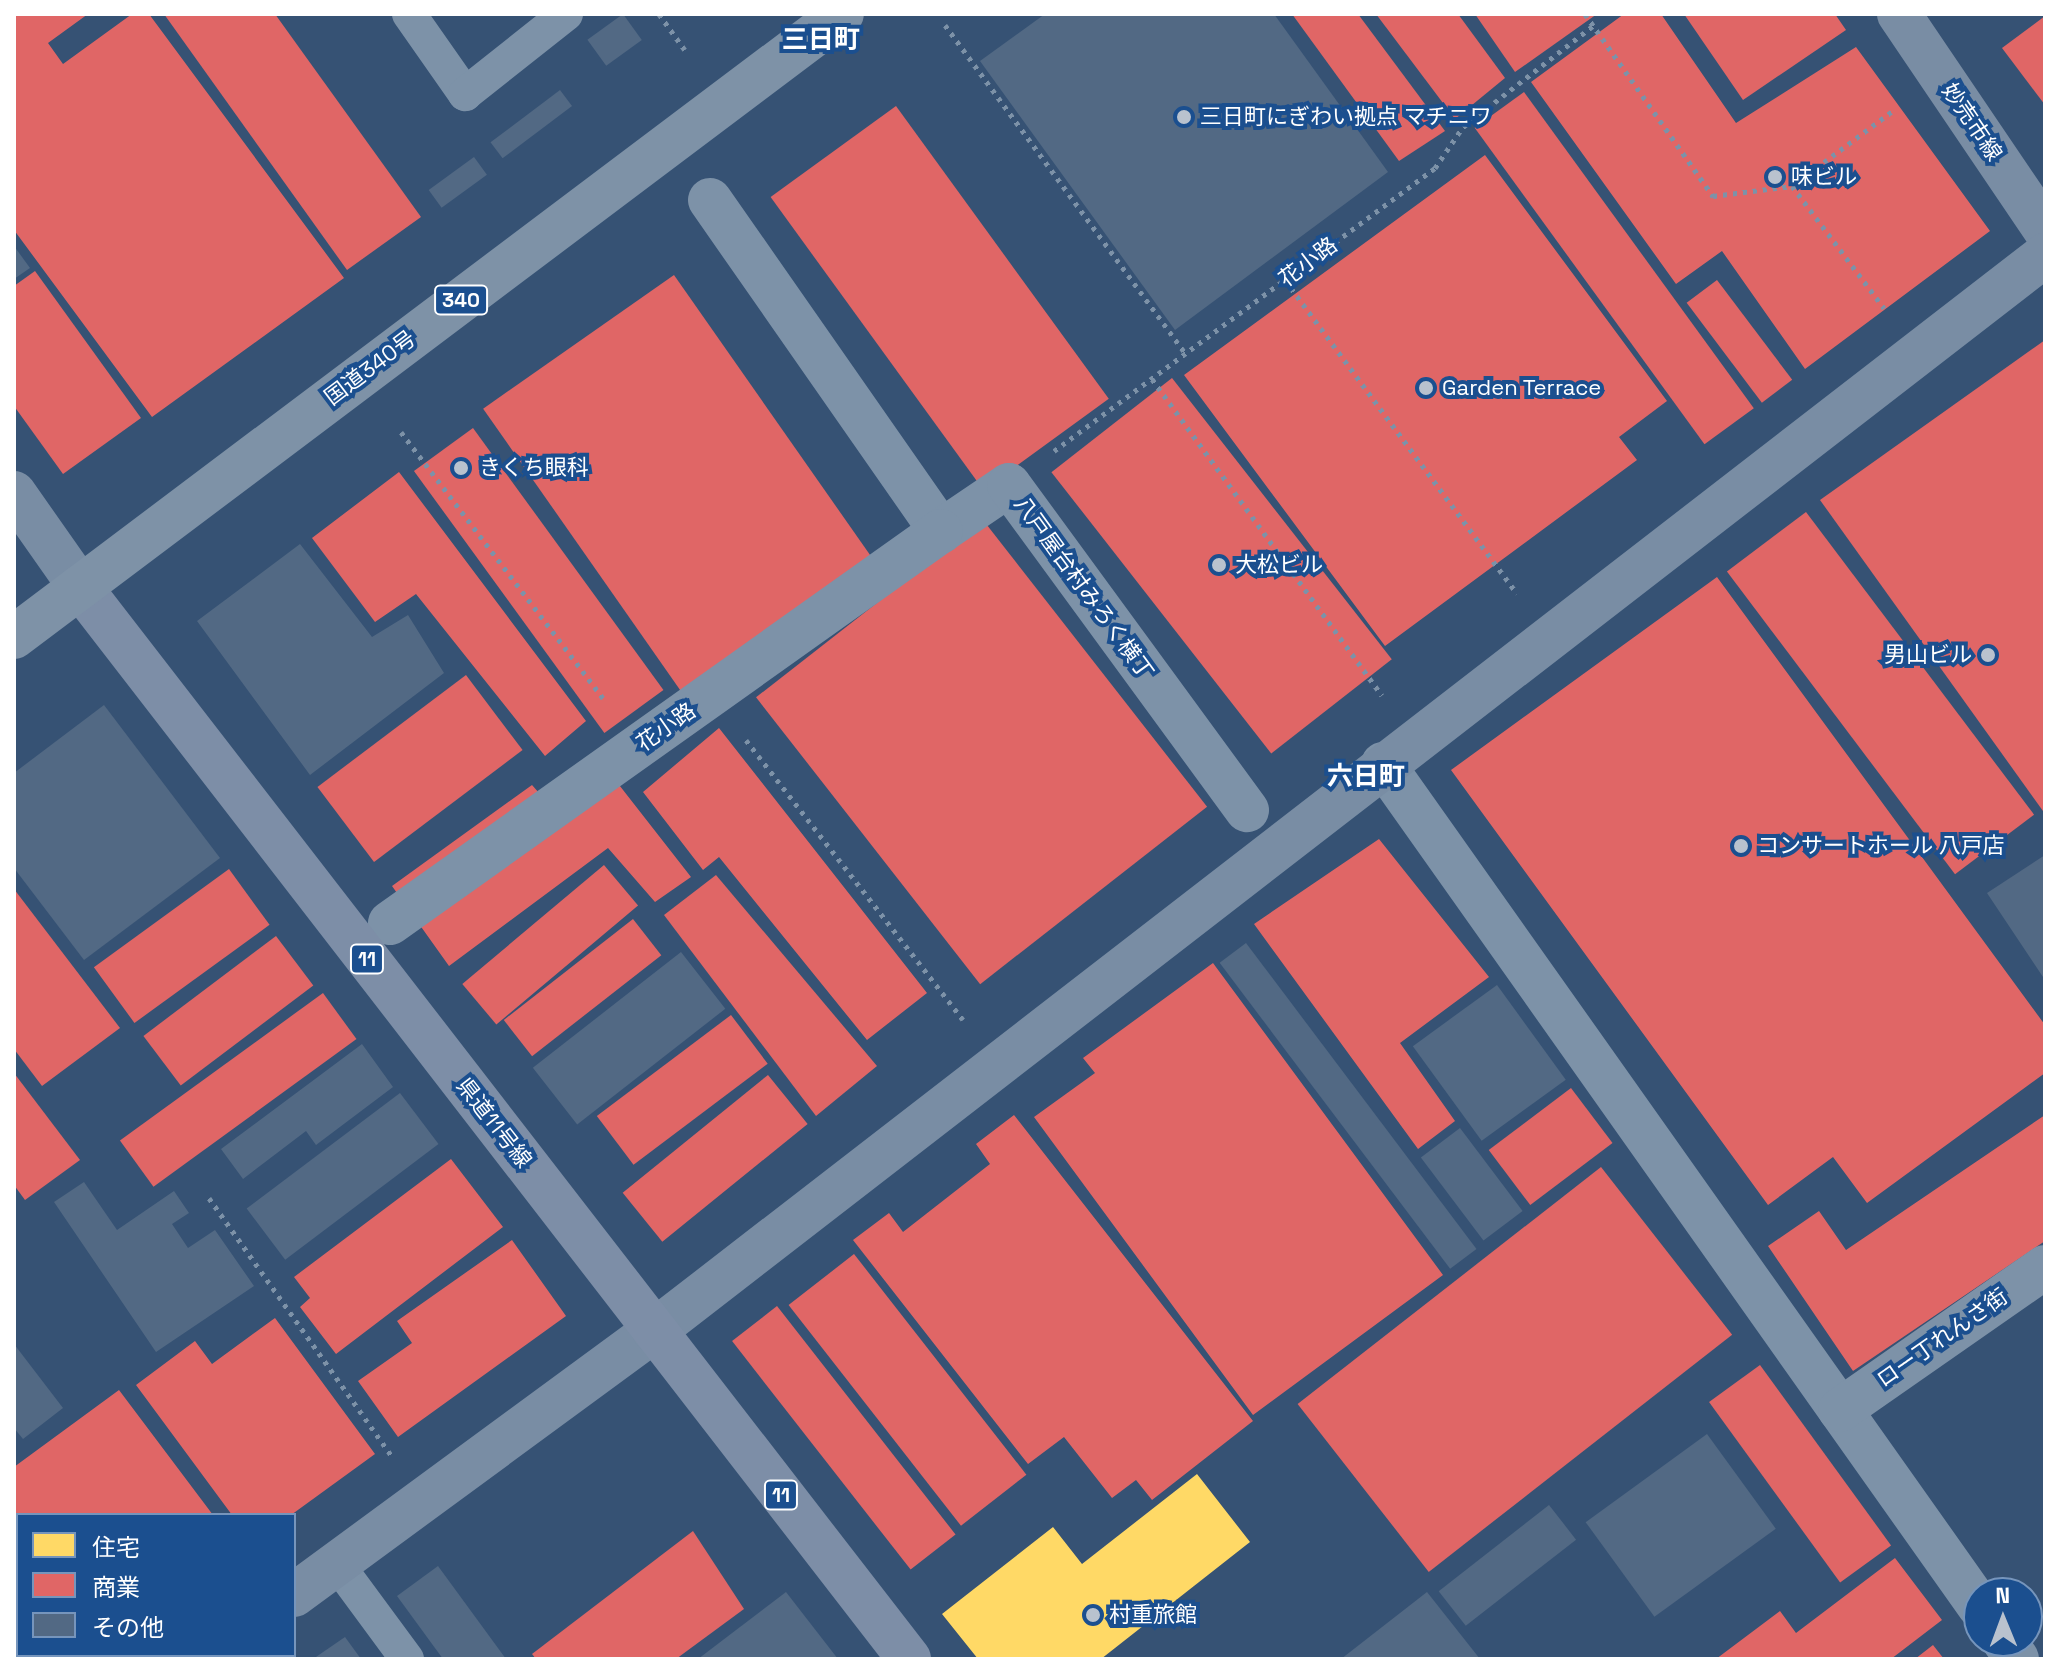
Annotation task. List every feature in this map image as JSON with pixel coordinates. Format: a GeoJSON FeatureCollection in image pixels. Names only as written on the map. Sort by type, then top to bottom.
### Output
{"type":"FeatureCollection","features":[{"type":"Feature","properties":{"kind":"highway","name":"国道340号"},"geometry":{"type":"LineString","coordinates":[[14,637],[842,14]]}},
{"type":"Feature","properties":{"kind":"main road","name":"県道11号線"},"geometry":{"type":"LineString","coordinates":[[80,587],[909,1659]]}},
{"type":"Feature","properties":{"kind":"street","name":"妙売市線"},"geometry":{"type":"LineString","coordinates":[[1899,14],[2045,230]]}},
{"type":"Feature","properties":{"kind":"street"},"geometry":{"type":"LineString","coordinates":[[710,200],[941,531]]}},
{"type":"Feature","properties":{"kind":"street"},"geometry":{"type":"LineString","coordinates":[[296,1594],[654,1331],[1383,764],[2045,255]]}},
{"type":"Feature","properties":{"kind":"street","name":"八戸屋台村みろく横丁"},"geometry":{"type":"LineString","coordinates":[[941,531],[1009,485],[1247,810]]}},
{"type":"Feature","properties":{"kind":"street"},"geometry":{"type":"LineString","coordinates":[[14,493],[80,587]]}},
{"type":"Feature","properties":{"kind":"street","name":"花小路"},"geometry":{"type":"LineString","coordinates":[[390,923],[941,531]]}},
{"type":"Feature","properties":{"kind":"street"},"geometry":{"type":"LineString","coordinates":[[1383,764],[1963,1583]]}},
{"type":"Feature","properties":{"kind":"street","name":"ロー丁れんさ街"},"geometry":{"type":"LineString","coordinates":[[1840,1410],[2045,1267]]}},
{"type":"Feature","properties":{"kind":"lane"},"geometry":{"type":"LineString","coordinates":[[409,14],[465,94],[566,14]]}},
{"type":"Feature","properties":{"kind":"lane"},"geometry":{"type":"LineString","coordinates":[[337,1564],[407,1659]]}},
{"type":"Feature","properties":{"kind":"path"},"geometry":{"type":"LineString","coordinates":[[659,14],[685,50]]}},
{"type":"Feature","properties":{"kind":"path"},"geometry":{"type":"LineString","coordinates":[[1585,14],[1713,196],[1792,186],[1901,105]]}},
{"type":"Feature","properties":{"kind":"path"},"geometry":{"type":"LineString","coordinates":[[945,25],[1185,354]]}},
{"type":"Feature","properties":{"kind":"path","name":"花小路"},"geometry":{"type":"LineString","coordinates":[[1009,485],[1435,168],[1463,127],[1594,25]]}},
{"type":"Feature","properties":{"kind":"path"},"geometry":{"type":"LineString","coordinates":[[1792,186],[1893,320]]}},
{"type":"Feature","properties":{"kind":"path"},"geometry":{"type":"LineString","coordinates":[[1285,280],[1522,600]]}},
{"type":"Feature","properties":{"kind":"path"},"geometry":{"type":"LineString","coordinates":[[1152,379],[1388,703]]}},
{"type":"Feature","properties":{"kind":"path"},"geometry":{"type":"LineString","coordinates":[[401,432],[639,746]]}},
{"type":"Feature","properties":{"kind":"path"},"geometry":{"type":"LineString","coordinates":[[711,695],[965,1023]]}},
{"type":"Feature","properties":{"kind":"path"},"geometry":{"type":"LineString","coordinates":[[209,1198],[394,1460]]}},
{"type":"Feature","properties":{"kind":"building: 住宅"},"geometry":{"type":"Polygon","coordinates":[[[1197,1474],[1250,1542],[1101,1659],[978,1659],[942,1614],[1053,1527],[1082,1564],[1197,1474]]]}},
{"type":"Feature","properties":{"kind":"building: 商業"},"geometry":{"type":"Polygon","coordinates":[[[14,14],[88,14],[48,43],[63,64],[132,14],[149,14],[344,278],[152,417],[14,230],[14,14]]]}},
{"type":"Feature","properties":{"kind":"building: 商業"},"geometry":{"type":"Polygon","coordinates":[[[164,14],[275,14],[421,217],[347,270],[164,14]]]}},
{"type":"Feature","properties":{"kind":"building: 商業"},"geometry":{"type":"Polygon","coordinates":[[[1292,14],[1358,14],[1445,131],[1399,161],[1292,14]]]}},
{"type":"Feature","properties":{"kind":"building: 商業"},"geometry":{"type":"Polygon","coordinates":[[[1376,14],[1458,14],[1505,78],[1455,119],[1376,14]]]}},
{"type":"Feature","properties":{"kind":"building: 商業"},"geometry":{"type":"Polygon","coordinates":[[[1475,14],[1597,14],[1515,72],[1475,14]]]}},
{"type":"Feature","properties":{"kind":"building: 商業","name":"味ビル"},"geometry":{"type":"Polygon","coordinates":[[[1624,14],[1661,14],[1736,123],[1856,47],[1990,231],[1805,369],[1722,251],[1676,284],[1531,82],[1624,14]]]}},
{"type":"Feature","properties":{"kind":"building: 商業"},"geometry":{"type":"Polygon","coordinates":[[[1684,14],[1835,14],[1846,30],[1743,100],[1684,14]]]}},
{"type":"Feature","properties":{"kind":"building: 商業"},"geometry":{"type":"Polygon","coordinates":[[[2045,16],[2045,105],[2002,48],[2045,16]]]}},
{"type":"Feature","properties":{"kind":"building: 商業"},"geometry":{"type":"Polygon","coordinates":[[[1524,92],[1754,408],[1704,444],[1475,128],[1524,92]]]}},
{"type":"Feature","properties":{"kind":"building: 商業"},"geometry":{"type":"Polygon","coordinates":[[[896,106],[1109,399],[983,490],[771,197],[896,106]]]}},
{"type":"Feature","properties":{"kind":"building: 商業","name":"Garden Terrace"},"geometry":{"type":"Polygon","coordinates":[[[1485,155],[1667,401],[1619,437],[1637,460],[1385,646],[1184,375],[1485,155]]]}},
{"type":"Feature","properties":{"kind":"building: 商業"},"geometry":{"type":"Polygon","coordinates":[[[35,271],[141,418],[63,474],[14,406],[14,286],[35,271]]]}},
{"type":"Feature","properties":{"kind":"building: 商業"},"geometry":{"type":"Polygon","coordinates":[[[674,275],[871,557],[680,690],[483,409],[674,275]]]}},
{"type":"Feature","properties":{"kind":"building: 商業"},"geometry":{"type":"Polygon","coordinates":[[[1717,280],[1792,380],[1762,403],[1687,303],[1717,280]]]}},
{"type":"Feature","properties":{"kind":"building: 商業","name":"男山ビル"},"geometry":{"type":"Polygon","coordinates":[[[2045,340],[2045,810],[2043,811],[1820,500],[2045,340]]]}},
{"type":"Feature","properties":{"kind":"building: 商業","name":"大松ビル"},"geometry":{"type":"Polygon","coordinates":[[[1172,378],[1392,659],[1271,754],[1051,472],[1172,378]]]}},
{"type":"Feature","properties":{"kind":"building: 商業"},"geometry":{"type":"Polygon","coordinates":[[[473,428],[663,690],[604,733],[414,471],[473,428]]]}},
{"type":"Feature","properties":{"kind":"building: 商業"},"geometry":{"type":"Polygon","coordinates":[[[399,472],[586,721],[545,756],[416,594],[375,622],[312,538],[399,472]]]}},
{"type":"Feature","properties":{"kind":"building: 商業"},"geometry":{"type":"Polygon","coordinates":[[[1806,512],[2034,815],[1955,874],[1727,572],[1806,512]]]}},
{"type":"Feature","properties":{"kind":"building: 商業"},"geometry":{"type":"Polygon","coordinates":[[[983,520],[1207,807],[980,984],[756,697],[983,520]]]}},
{"type":"Feature","properties":{"kind":"building: 商業"},"geometry":{"type":"Polygon","coordinates":[[[1717,577],[2045,1025],[2045,1073],[1867,1203],[1833,1157],[1768,1205],[1451,770],[1717,577]]]}},
{"type":"Feature","properties":{"kind":"building: 商業"},"geometry":{"type":"Polygon","coordinates":[[[466,675],[523,750],[374,862],[317,787],[466,675]]]}},
{"type":"Feature","properties":{"kind":"building: 商業"},"geometry":{"type":"Polygon","coordinates":[[[719,728],[927,993],[867,1040],[719,857],[703,870],[643,792],[719,728]]]}},
{"type":"Feature","properties":{"kind":"building: 商業"},"geometry":{"type":"Polygon","coordinates":[[[609,772],[691,877],[655,902],[608,848],[449,966],[392,886],[532,785],[554,810],[609,772]]]}},
{"type":"Feature","properties":{"kind":"building: 商業"},"geometry":{"type":"Polygon","coordinates":[[[1379,839],[1489,977],[1400,1043],[1455,1121],[1418,1149],[1254,924],[1379,839]]]}},
{"type":"Feature","properties":{"kind":"building: 商業"},"geometry":{"type":"Polygon","coordinates":[[[604,865],[638,906],[496,1025],[462,984],[604,865]]]}},
{"type":"Feature","properties":{"kind":"building: 商業"},"geometry":{"type":"Polygon","coordinates":[[[229,869],[270,925],[134,1023],[94,967],[229,869]]]}},
{"type":"Feature","properties":{"kind":"building: 商業"},"geometry":{"type":"Polygon","coordinates":[[[716,875],[877,1066],[816,1116],[664,915],[716,875]]]}},
{"type":"Feature","properties":{"kind":"building: 商業"},"geometry":{"type":"Polygon","coordinates":[[[14,889],[120,1028],[42,1086],[14,1049],[14,889]]]}},
{"type":"Feature","properties":{"kind":"building: 商業"},"geometry":{"type":"Polygon","coordinates":[[[633,919],[661,955],[532,1056],[504,1020],[633,919]]]}},
{"type":"Feature","properties":{"kind":"building: 商業"},"geometry":{"type":"Polygon","coordinates":[[[276,936],[313,986],[181,1085],[143,1036],[276,936]]]}},
{"type":"Feature","properties":{"kind":"building: 商業"},"geometry":{"type":"Polygon","coordinates":[[[1213,963],[1443,1275],[1253,1415],[1034,1117],[1095,1073],[1083,1058],[1213,963]]]}},
{"type":"Feature","properties":{"kind":"building: 商業"},"geometry":{"type":"Polygon","coordinates":[[[323,993],[357,1039],[153,1187],[120,1141],[323,993]]]}},
{"type":"Feature","properties":{"kind":"building: 商業"},"geometry":{"type":"Polygon","coordinates":[[[731,1015],[768,1064],[634,1165],[597,1116],[731,1015]]]}},
{"type":"Feature","properties":{"kind":"building: 商業"},"geometry":{"type":"Polygon","coordinates":[[[14,1073],[80,1160],[25,1200],[14,1185],[14,1073]]]}},
{"type":"Feature","properties":{"kind":"building: 商業"},"geometry":{"type":"Polygon","coordinates":[[[768,1075],[808,1124],[662,1242],[623,1193],[768,1075]]]}},
{"type":"Feature","properties":{"kind":"building: 商業"},"geometry":{"type":"Polygon","coordinates":[[[1571,1088],[1613,1143],[1530,1205],[1489,1150],[1571,1088]]]}},
{"type":"Feature","properties":{"kind":"building: 商業"},"geometry":{"type":"Polygon","coordinates":[[[1014,1115],[1253,1421],[1152,1500],[1136,1480],[1112,1498],[1064,1437],[1028,1464],[853,1240],[889,1213],[903,1232],[990,1164],[976,1144],[1014,1115]]]}},
{"type":"Feature","properties":{"kind":"building: 商業"},"geometry":{"type":"Polygon","coordinates":[[[2045,1115],[2045,1241],[1853,1371],[1768,1246],[1819,1211],[1846,1250],[2045,1115]]]}},
{"type":"Feature","properties":{"kind":"building: 商業"},"geometry":{"type":"Polygon","coordinates":[[[451,1159],[503,1227],[336,1354],[300,1307],[310,1298],[294,1277],[451,1159]]]}},
{"type":"Feature","properties":{"kind":"building: 商業"},"geometry":{"type":"Polygon","coordinates":[[[1601,1167],[1732,1335],[1429,1572],[1298,1404],[1601,1167]]]}},
{"type":"Feature","properties":{"kind":"building: 商業"},"geometry":{"type":"Polygon","coordinates":[[[512,1240],[566,1316],[398,1437],[358,1381],[412,1343],[397,1321],[512,1240]]]}},
{"type":"Feature","properties":{"kind":"building: 商業"},"geometry":{"type":"Polygon","coordinates":[[[854,1254],[1026,1475],[961,1526],[789,1305],[854,1254]]]}},
{"type":"Feature","properties":{"kind":"building: 商業"},"geometry":{"type":"Polygon","coordinates":[[[777,1306],[956,1535],[911,1570],[732,1341],[777,1306]]]}},
{"type":"Feature","properties":{"kind":"building: 商業"},"geometry":{"type":"Polygon","coordinates":[[[275,1318],[375,1454],[294,1513],[231,1513],[136,1385],[195,1341],[212,1364],[275,1318]]]}},
{"type":"Feature","properties":{"kind":"building: 商業"},"geometry":{"type":"Polygon","coordinates":[[[1760,1365],[1891,1545],[1840,1582],[1709,1402],[1760,1365]]]}},
{"type":"Feature","properties":{"kind":"building: 商業"},"geometry":{"type":"Polygon","coordinates":[[[119,1390],[211,1513],[16,1513],[16,1657],[54,1657],[14,1659],[14,1467],[119,1390]]]}},
{"type":"Feature","properties":{"kind":"building: 商業"},"geometry":{"type":"Polygon","coordinates":[[[693,1531],[744,1609],[676,1659],[536,1659],[532,1654],[693,1531]]]}},
{"type":"Feature","properties":{"kind":"building: 商業"},"geometry":{"type":"Polygon","coordinates":[[[1895,1558],[1942,1620],[1891,1659],[1716,1659],[1780,1611],[1796,1633],[1895,1558]]]}},
{"type":"Feature","properties":{"kind":"building: 商業"},"geometry":{"type":"Polygon","coordinates":[[[1933,1645],[1944,1659],[1915,1659],[1933,1645]]]}},
{"type":"Feature","properties":{"kind":"building: その他"},"geometry":{"type":"Polygon","coordinates":[[[623,14],[642,40],[606,66],[587,40],[623,14]]]}},
{"type":"Feature","properties":{"kind":"building: その他","name":"三日町にぎわい拠点 マチニワ"},"geometry":{"type":"Polygon","coordinates":[[[1045,14],[1274,14],[1388,172],[1175,330],[980,61],[1045,14]]]}},
{"type":"Feature","properties":{"kind":"building: その他"},"geometry":{"type":"Polygon","coordinates":[[[560,90],[572,106],[503,158],[491,142],[560,90]]]}},
{"type":"Feature","properties":{"kind":"building: その他"},"geometry":{"type":"Polygon","coordinates":[[[474,157],[487,175],[442,208],[429,190],[474,157]]]}},
{"type":"Feature","properties":{"kind":"building: その他"},"geometry":{"type":"Polygon","coordinates":[[[14,246],[30,268],[14,279],[14,246]]]}},
{"type":"Feature","properties":{"kind":"building: その他"},"geometry":{"type":"Polygon","coordinates":[[[300,544],[372,637],[408,615],[444,673],[310,775],[197,621],[300,544]]]}},
{"type":"Feature","properties":{"kind":"building: その他"},"geometry":{"type":"Polygon","coordinates":[[[104,705],[220,858],[84,960],[14,868],[14,773],[104,705]]]}},
{"type":"Feature","properties":{"kind":"building: その他"},"geometry":{"type":"Polygon","coordinates":[[[2045,855],[2045,980],[1987,893],[2045,855]]]}},
{"type":"Feature","properties":{"kind":"building: その他"},"geometry":{"type":"Polygon","coordinates":[[[1246,943],[1476,1249],[1450,1269],[1220,963],[1246,943]]]}},
{"type":"Feature","properties":{"kind":"building: その他"},"geometry":{"type":"Polygon","coordinates":[[[681,952],[725,1009],[577,1124],[533,1068],[681,952]]]}},
{"type":"Feature","properties":{"kind":"building: その他"},"geometry":{"type":"Polygon","coordinates":[[[1497,985],[1566,1080],[1482,1141],[1413,1046],[1497,985]]]}},
{"type":"Feature","properties":{"kind":"building: その他"},"geometry":{"type":"Polygon","coordinates":[[[362,1044],[393,1087],[316,1145],[306,1131],[243,1179],[221,1149],[362,1044]]]}},
{"type":"Feature","properties":{"kind":"building: その他"},"geometry":{"type":"Polygon","coordinates":[[[400,1093],[439,1144],[285,1260],[247,1209],[400,1093]]]}},
{"type":"Feature","properties":{"kind":"building: その他"},"geometry":{"type":"Polygon","coordinates":[[[1460,1128],[1523,1211],[1483,1241],[1421,1157],[1460,1128]]]}},
{"type":"Feature","properties":{"kind":"building: その他"},"geometry":{"type":"Polygon","coordinates":[[[84,1182],[117,1230],[174,1191],[189,1213],[172,1224],[188,1248],[215,1230],[254,1286],[156,1352],[54,1202],[84,1182]]]}},
{"type":"Feature","properties":{"kind":"building: その他"},"geometry":{"type":"Polygon","coordinates":[[[14,1344],[63,1408],[23,1439],[14,1428],[14,1344]]]}},
{"type":"Feature","properties":{"kind":"building: その他"},"geometry":{"type":"Polygon","coordinates":[[[1707,1434],[1776,1529],[1654,1617],[1586,1522],[1707,1434]]]}},
{"type":"Feature","properties":{"kind":"building: その他"},"geometry":{"type":"Polygon","coordinates":[[[1549,1505],[1576,1540],[1466,1626],[1439,1591],[1549,1505]]]}},
{"type":"Feature","properties":{"kind":"building: その他"},"geometry":{"type":"Polygon","coordinates":[[[438,1566],[506,1659],[443,1659],[397,1596],[438,1566]]]}},
{"type":"Feature","properties":{"kind":"building: その他"},"geometry":{"type":"Polygon","coordinates":[[[786,1592],[838,1659],[698,1659],[786,1592]]]}},
{"type":"Feature","properties":{"kind":"building: その他"},"geometry":{"type":"Polygon","coordinates":[[[1427,1592],[1480,1659],[1341,1659],[1427,1592]]]}},
{"type":"Feature","properties":{"kind":"building: その他"},"geometry":{"type":"Polygon","coordinates":[[[345,1637],[361,1659],[313,1659],[345,1637]]]}},
{"type":"Feature","properties":{"kind":"place","name":"三日町にぎわい拠点 マチニワ"},"geometry":{"type":"Point","coordinates":[1184,117]}},
{"type":"Feature","properties":{"kind":"place","name":"味ビル"},"geometry":{"type":"Point","coordinates":[1775,177]}},
{"type":"Feature","properties":{"kind":"place","name":"Garden Terrace"},"geometry":{"type":"Point","coordinates":[1426,388]}},
{"type":"Feature","properties":{"kind":"place","name":"きくち眼科"},"geometry":{"type":"Point","coordinates":[461,468]}},
{"type":"Feature","properties":{"kind":"place","name":"大松ビル"},"geometry":{"type":"Point","coordinates":[1219,565]}},
{"type":"Feature","properties":{"kind":"place","name":"男山ビル"},"geometry":{"type":"Point","coordinates":[1988,655]}},
{"type":"Feature","properties":{"kind":"place","name":"コンサートホール 八戸店"},"geometry":{"type":"Point","coordinates":[1741,846]}},
{"type":"Feature","properties":{"kind":"place","name":"村重旅館"},"geometry":{"type":"Point","coordinates":[1093,1615]}},
{"type":"Feature","properties":{"kind":"district","name":"三日町"},"geometry":{"type":"Point","coordinates":[821,40]}},
{"type":"Feature","properties":{"kind":"district","name":"六日町"},"geometry":{"type":"Point","coordinates":[1366,777]}}]}
